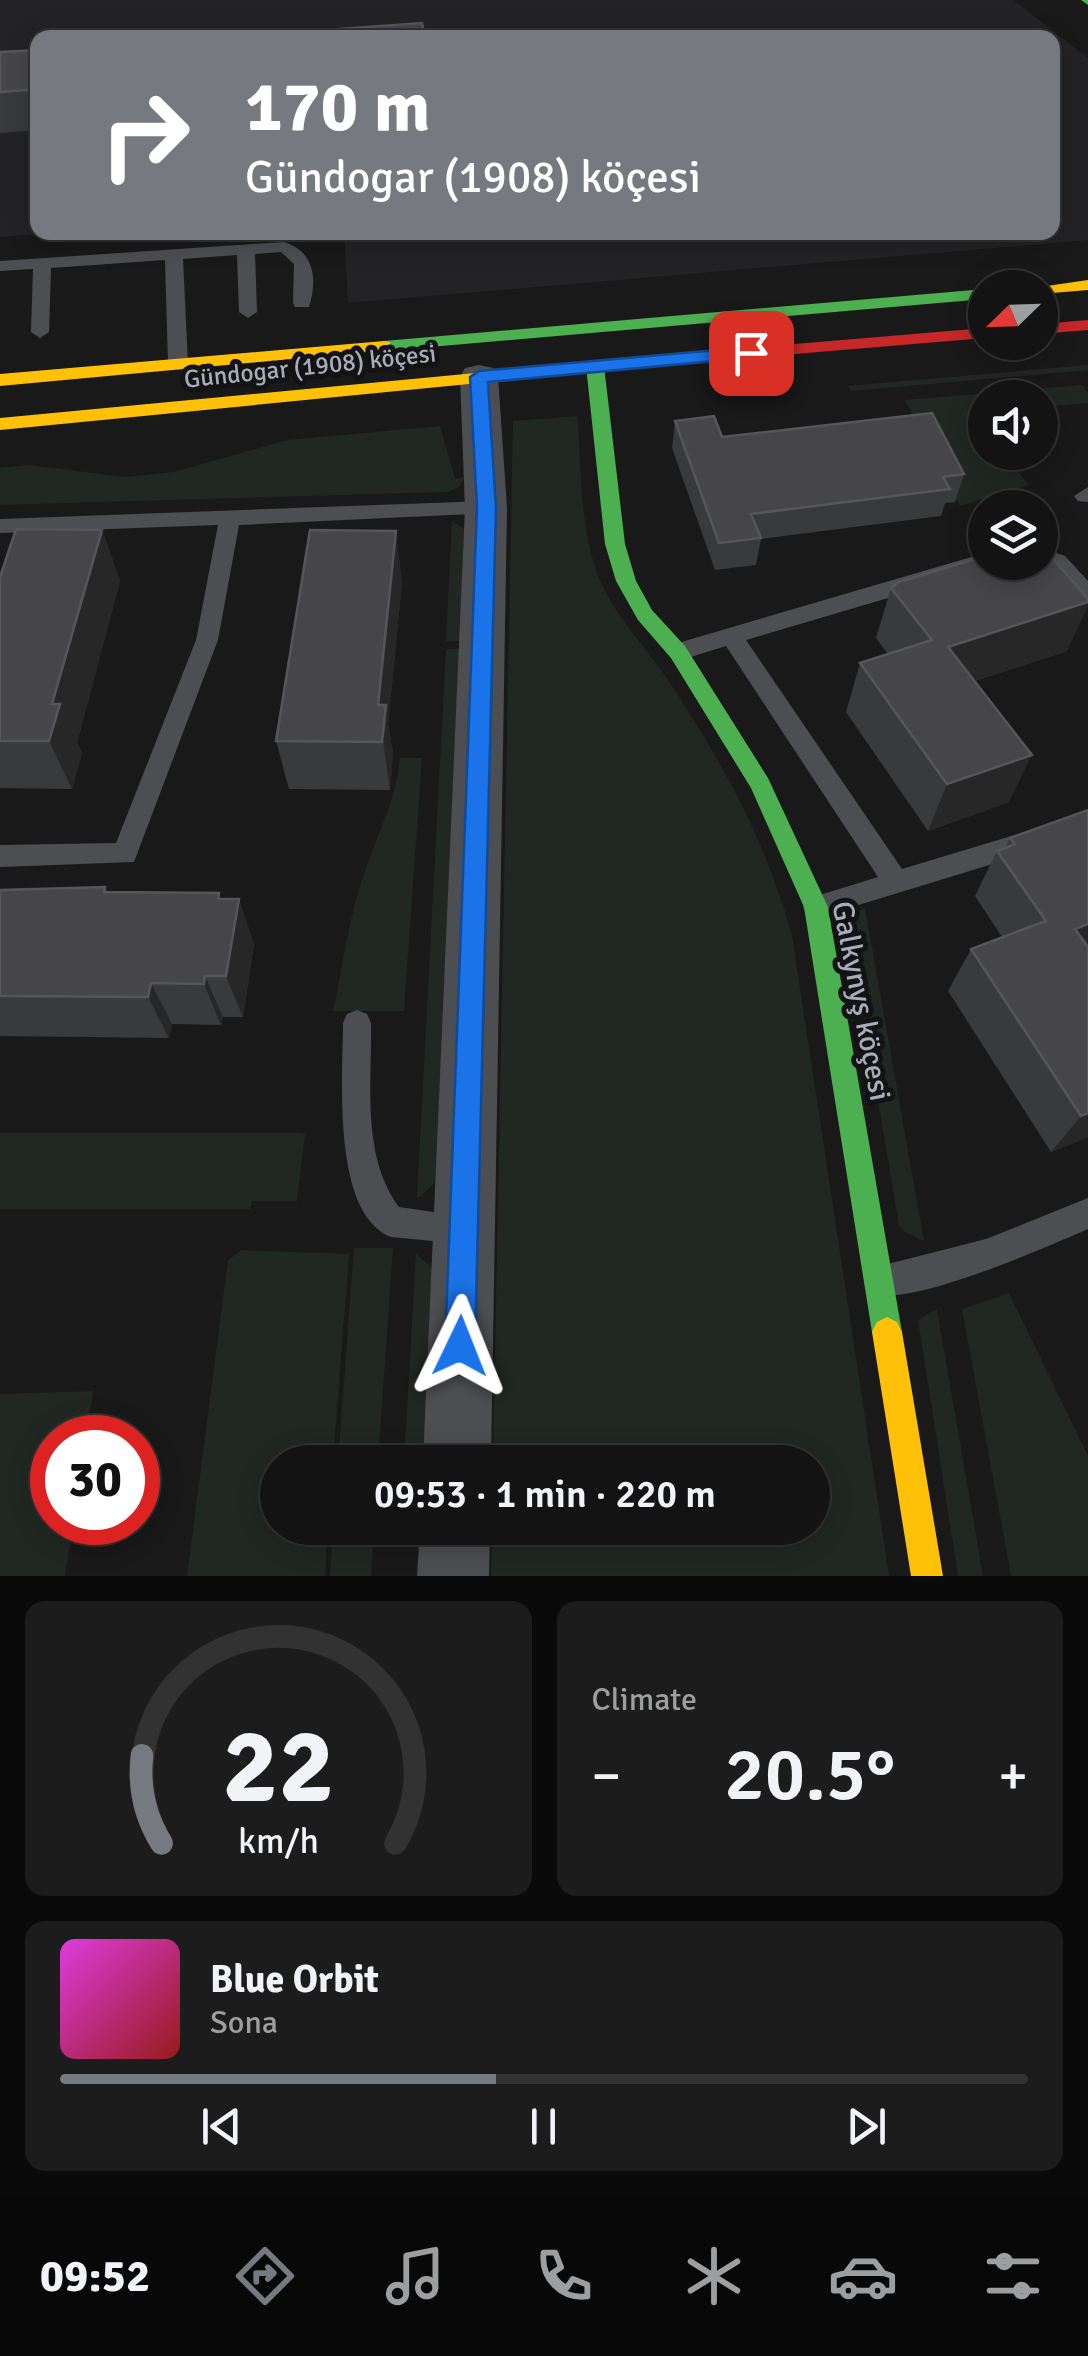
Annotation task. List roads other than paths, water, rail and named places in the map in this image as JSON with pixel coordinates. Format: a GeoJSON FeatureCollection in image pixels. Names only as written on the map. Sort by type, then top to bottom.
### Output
{"type":"FeatureCollection","features":[{"type":"Feature","properties":{"kind":"main road"},"geometry":{"type":"LineString","coordinates":[[1058,284],[1088,272]]}},
{"type":"Feature","properties":{"kind":"main road"},"geometry":{"type":"LineString","coordinates":[[1058,287],[1088,285]]}},
{"type":"Feature","properties":{"kind":"main road","name":"Gündogar (1908) köçesi"},"geometry":{"type":"LineString","coordinates":[[0,424],[478,357],[968,296]]}},
{"type":"Feature","properties":{"kind":"main road"},"geometry":{"type":"LineString","coordinates":[[1058,328],[1084,326]]}},
{"type":"Feature","properties":{"kind":"main road","name":"Gündogar (1908) köçesi"},"geometry":{"type":"LineString","coordinates":[[0,380],[178,364],[478,357],[595,366],[968,334]]}},
{"type":"Feature","properties":{"kind":"main road","name":"Galkynyş köçesi"},"geometry":{"type":"LineString","coordinates":[[595,366],[615,544],[626,582],[645,616],[678,652],[760,784],[816,906],[927,1576]]}},
{"type":"Feature","properties":{"kind":"street"},"geometry":{"type":"LineString","coordinates":[[458,1445],[486,508],[478,357]]}},
{"type":"Feature","properties":{"kind":"street"},"geometry":{"type":"LineString","coordinates":[[453,1576],[454,1545]]}},
{"type":"Feature","properties":{"kind":"lane"},"geometry":{"type":"LineString","coordinates":[[0,266],[284,247],[298,254],[302,264],[302,303]]}},
{"type":"Feature","properties":{"kind":"lane"},"geometry":{"type":"LineString","coordinates":[[246,248],[248,312]]}},
{"type":"Feature","properties":{"kind":"lane"},"geometry":{"type":"LineString","coordinates":[[174,252],[178,364]]}},
{"type":"Feature","properties":{"kind":"lane"},"geometry":{"type":"LineString","coordinates":[[40,332],[42,262]]}},
{"type":"Feature","properties":{"kind":"lane"},"geometry":{"type":"LineString","coordinates":[[0,526],[486,508]]}},
{"type":"Feature","properties":{"kind":"lane"},"geometry":{"type":"LineString","coordinates":[[0,856],[126,854],[207,640],[230,517]]}},
{"type":"Feature","properties":{"kind":"lane"},"geometry":{"type":"LineString","coordinates":[[1058,563],[1088,595]]}},
{"type":"Feature","properties":{"kind":"lane"},"geometry":{"type":"LineString","coordinates":[[678,652],[968,567]]}},
{"type":"Feature","properties":{"kind":"lane"},"geometry":{"type":"LineString","coordinates":[[732,637],[897,883]]}},
{"type":"Feature","properties":{"kind":"lane"},"geometry":{"type":"LineString","coordinates":[[816,906],[1088,824]]}},
{"type":"Feature","properties":{"kind":"lane"},"geometry":{"type":"LineString","coordinates":[[357,1024],[362,1159],[376,1207],[391,1222],[464,1229]]}},
{"type":"Feature","properties":{"kind":"lane"},"geometry":{"type":"LineString","coordinates":[[880,1282],[943,1271],[993,1255],[1088,1213]]}}]}
